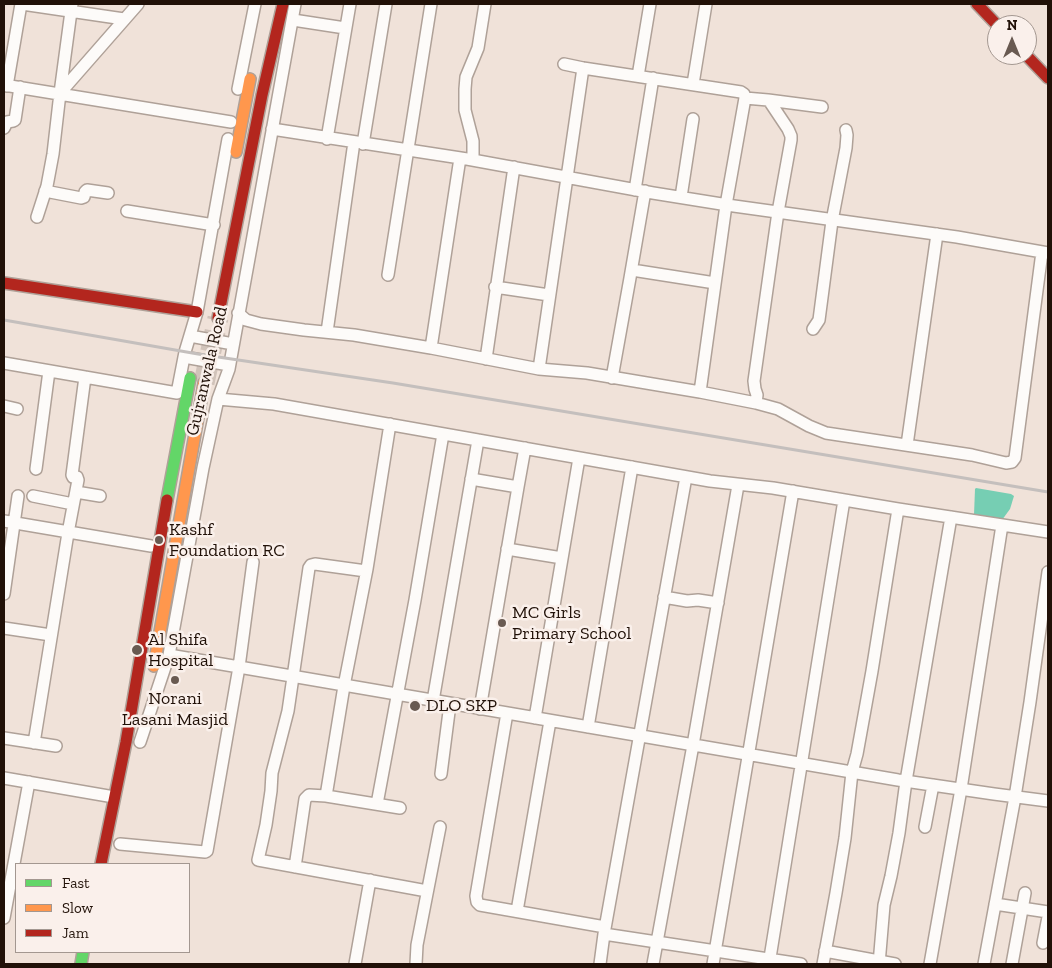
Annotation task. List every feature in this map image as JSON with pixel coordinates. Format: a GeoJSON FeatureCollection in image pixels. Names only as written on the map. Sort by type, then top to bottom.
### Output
{"type":"FeatureCollection","features":[{"type":"Feature","properties":{"kind":"main road","name":"Gujranwala Road"},"geometry":{"type":"LineString","coordinates":[[218,318],[260,104],[283,4]]}},
{"type":"Feature","properties":{"kind":"main road"},"geometry":{"type":"LineString","coordinates":[[977,4],[987,15]]}},
{"type":"Feature","properties":{"kind":"main road","name":"Gujranwala Road"},"geometry":{"type":"LineString","coordinates":[[201,315],[226,208],[242,117],[258,45]]}},
{"type":"Feature","properties":{"kind":"main road"},"geometry":{"type":"LineString","coordinates":[[1036,65],[1048,78]]}},
{"type":"Feature","properties":{"kind":"main road"},"geometry":{"type":"LineString","coordinates":[[4,283],[201,315]]}},
{"type":"Feature","properties":{"kind":"main road","name":"Gujranwala Road"},"geometry":{"type":"LineString","coordinates":[[101,863],[126,742],[170,475],[190,378]]}},
{"type":"Feature","properties":{"kind":"main road","name":"Gujranwala Road"},"geometry":{"type":"LineString","coordinates":[[139,747],[204,383]]}},
{"type":"Feature","properties":{"kind":"main road"},"geometry":{"type":"LineString","coordinates":[[117,858],[121,839]]}},
{"type":"Feature","properties":{"kind":"street"},"geometry":{"type":"LineString","coordinates":[[124,19],[71,8],[21,4],[6,85],[231,122]]}},
{"type":"Feature","properties":{"kind":"street"},"geometry":{"type":"LineString","coordinates":[[60,93],[138,4]]}},
{"type":"Feature","properties":{"kind":"street","name":"Gujranwala Road"},"geometry":{"type":"LineString","coordinates":[[126,742],[124,692],[184,357],[190,336],[201,315],[231,122],[255,4]]}},
{"type":"Feature","properties":{"kind":"street","name":"Gujranwala Road"},"geometry":{"type":"LineString","coordinates":[[139,747],[169,655],[203,468],[218,399],[230,365],[295,4]]}},
{"type":"Feature","properties":{"kind":"street"},"geometry":{"type":"LineString","coordinates":[[327,138],[350,4]]}},
{"type":"Feature","properties":{"kind":"street"},"geometry":{"type":"LineString","coordinates":[[327,332],[358,143],[386,4]]}},
{"type":"Feature","properties":{"kind":"street"},"geometry":{"type":"LineString","coordinates":[[388,275],[431,4]]}},
{"type":"Feature","properties":{"kind":"street"},"geometry":{"type":"LineString","coordinates":[[473,160],[473,141],[465,110],[465,89],[466,77],[478,48],[484,4]]}},
{"type":"Feature","properties":{"kind":"street"},"geometry":{"type":"LineString","coordinates":[[638,76],[650,4]]}},
{"type":"Feature","properties":{"kind":"street"},"geometry":{"type":"LineString","coordinates":[[693,84],[706,4]]}},
{"type":"Feature","properties":{"kind":"street"},"geometry":{"type":"LineString","coordinates":[[37,217],[45,191],[52,154],[71,8]]}},
{"type":"Feature","properties":{"kind":"street"},"geometry":{"type":"LineString","coordinates":[[293,20],[346,28]]}},
{"type":"Feature","properties":{"kind":"street"},"geometry":{"type":"LineString","coordinates":[[564,64],[744,94],[745,98],[726,205],[700,392]]}},
{"type":"Feature","properties":{"kind":"street"},"geometry":{"type":"LineString","coordinates":[[539,369],[583,68]]}},
{"type":"Feature","properties":{"kind":"street"},"geometry":{"type":"LineString","coordinates":[[612,378],[632,270],[653,78]]}},
{"type":"Feature","properties":{"kind":"street"},"geometry":{"type":"LineString","coordinates":[[4,128],[7,122],[15,119],[20,88]]}},
{"type":"Feature","properties":{"kind":"street"},"geometry":{"type":"LineString","coordinates":[[745,98],[822,107]]}},
{"type":"Feature","properties":{"kind":"street"},"geometry":{"type":"LineString","coordinates":[[756,403],[757,395],[754,381],[778,212],[791,136],[768,100]]}},
{"type":"Feature","properties":{"kind":"street"},"geometry":{"type":"LineString","coordinates":[[681,197],[693,119]]}},
{"type":"Feature","properties":{"kind":"street"},"geometry":{"type":"LineString","coordinates":[[238,313],[252,322],[354,335],[539,369],[612,378],[756,403],[778,409],[826,433],[972,455],[1006,463],[1012,462],[1015,458],[1045,253],[937,234],[726,205],[473,160],[272,129]]}},
{"type":"Feature","properties":{"kind":"street"},"geometry":{"type":"LineString","coordinates":[[813,329],[819,320],[832,220],[846,148],[846,130]]}},
{"type":"Feature","properties":{"kind":"street"},"geometry":{"type":"LineString","coordinates":[[431,348],[460,158]]}},
{"type":"Feature","properties":{"kind":"street"},"geometry":{"type":"LineString","coordinates":[[486,359],[514,167]]}},
{"type":"Feature","properties":{"kind":"street"},"geometry":{"type":"LineString","coordinates":[[45,191],[82,198],[86,190],[108,193]]}},
{"type":"Feature","properties":{"kind":"street"},"geometry":{"type":"LineString","coordinates":[[127,211],[214,225]]}},
{"type":"Feature","properties":{"kind":"street"},"geometry":{"type":"LineString","coordinates":[[907,445],[937,234]]}},
{"type":"Feature","properties":{"kind":"street"},"geometry":{"type":"LineString","coordinates":[[632,270],[715,283]]}},
{"type":"Feature","properties":{"kind":"street"},"geometry":{"type":"LineString","coordinates":[[496,287],[549,295]]}},
{"type":"Feature","properties":{"kind":"street"},"geometry":{"type":"LineString","coordinates":[[190,336],[233,344]]}},
{"type":"Feature","properties":{"kind":"street"},"geometry":{"type":"LineString","coordinates":[[184,357],[230,365]]}},
{"type":"Feature","properties":{"kind":"street"},"geometry":{"type":"LineString","coordinates":[[4,363],[177,393]]}},
{"type":"Feature","properties":{"kind":"street"},"geometry":{"type":"LineString","coordinates":[[36,469],[50,371]]}},
{"type":"Feature","properties":{"kind":"street"},"geometry":{"type":"LineString","coordinates":[[34,743],[78,479],[72,476],[72,473],[86,377]]}},
{"type":"Feature","properties":{"kind":"street"},"geometry":{"type":"LineString","coordinates":[[218,399],[274,404],[686,477],[793,491],[1048,532]]}},
{"type":"Feature","properties":{"kind":"street"},"geometry":{"type":"LineString","coordinates":[[4,406],[17,408]]}},
{"type":"Feature","properties":{"kind":"street"},"geometry":{"type":"LineString","coordinates":[[326,796],[390,424]]}},
{"type":"Feature","properties":{"kind":"street"},"geometry":{"type":"LineString","coordinates":[[378,804],[444,434]]}},
{"type":"Feature","properties":{"kind":"street"},"geometry":{"type":"LineString","coordinates":[[433,701],[478,440]]}},
{"type":"Feature","properties":{"kind":"street"},"geometry":{"type":"LineString","coordinates":[[480,709],[525,448]]}},
{"type":"Feature","properties":{"kind":"street"},"geometry":{"type":"LineString","coordinates":[[535,718],[579,458]]}},
{"type":"Feature","properties":{"kind":"street"},"geometry":{"type":"LineString","coordinates":[[588,727],[632,467]]}},
{"type":"Feature","properties":{"kind":"street"},"geometry":{"type":"LineString","coordinates":[[600,964],[604,930],[686,477]]}},
{"type":"Feature","properties":{"kind":"street"},"geometry":{"type":"LineString","coordinates":[[471,479],[518,487]]}},
{"type":"Feature","properties":{"kind":"street"},"geometry":{"type":"LineString","coordinates":[[653,964],[738,485]]}},
{"type":"Feature","properties":{"kind":"street"},"geometry":{"type":"LineString","coordinates":[[713,964],[793,491]]}},
{"type":"Feature","properties":{"kind":"street"},"geometry":{"type":"LineString","coordinates":[[76,492],[100,496]]}},
{"type":"Feature","properties":{"kind":"street"},"geometry":{"type":"LineString","coordinates":[[4,594],[9,522],[18,496]]}},
{"type":"Feature","properties":{"kind":"street"},"geometry":{"type":"LineString","coordinates":[[33,496],[73,504]]}},
{"type":"Feature","properties":{"kind":"street"},"geometry":{"type":"LineString","coordinates":[[770,962],[844,500]]}},
{"type":"Feature","properties":{"kind":"street"},"geometry":{"type":"LineString","coordinates":[[823,964],[845,838],[852,772],[872,671],[898,509]]}},
{"type":"Feature","properties":{"kind":"street"},"geometry":{"type":"LineString","coordinates":[[879,963],[884,905],[899,833],[906,781],[951,517]]}},
{"type":"Feature","properties":{"kind":"street"},"geometry":{"type":"LineString","coordinates":[[9,522],[151,546]]}},
{"type":"Feature","properties":{"kind":"street"},"geometry":{"type":"LineString","coordinates":[[930,964],[961,789],[1002,525]]}},
{"type":"Feature","properties":{"kind":"street"},"geometry":{"type":"LineString","coordinates":[[507,548],[562,558]]}},
{"type":"Feature","properties":{"kind":"street"},"geometry":{"type":"LineString","coordinates":[[121,839],[207,852],[239,667],[253,562]]}},
{"type":"Feature","properties":{"kind":"street"},"geometry":{"type":"LineString","coordinates":[[366,572],[318,564],[310,566],[288,711],[272,773],[271,792],[258,860],[427,891]]}},
{"type":"Feature","properties":{"kind":"street"},"geometry":{"type":"LineString","coordinates":[[984,964],[1032,693],[1048,572]]}},
{"type":"Feature","properties":{"kind":"street"},"geometry":{"type":"LineString","coordinates":[[664,597],[718,603]]}},
{"type":"Feature","properties":{"kind":"street"},"geometry":{"type":"LineString","coordinates":[[4,628],[51,635]]}},
{"type":"Feature","properties":{"kind":"street"},"geometry":{"type":"LineString","coordinates":[[169,655],[906,781],[1048,801]]}},
{"type":"Feature","properties":{"kind":"street"},"geometry":{"type":"LineString","coordinates":[[441,774],[450,704]]}},
{"type":"Feature","properties":{"kind":"street"},"geometry":{"type":"LineString","coordinates":[[507,713],[476,900],[480,905],[517,911],[657,943],[715,951],[770,962],[801,964]]}},
{"type":"Feature","properties":{"kind":"street"},"geometry":{"type":"LineString","coordinates":[[517,911],[550,721]]}},
{"type":"Feature","properties":{"kind":"street"},"geometry":{"type":"LineString","coordinates":[[4,738],[56,746]]}},
{"type":"Feature","properties":{"kind":"street"},"geometry":{"type":"LineString","coordinates":[[4,778],[114,797]]}},
{"type":"Feature","properties":{"kind":"street"},"geometry":{"type":"LineString","coordinates":[[4,918],[29,782]]}},
{"type":"Feature","properties":{"kind":"street"},"geometry":{"type":"LineString","coordinates":[[925,827],[933,785]]}},
{"type":"Feature","properties":{"kind":"street"},"geometry":{"type":"LineString","coordinates":[[295,866],[307,796],[311,794],[400,808]]}},
{"type":"Feature","properties":{"kind":"street"},"geometry":{"type":"LineString","coordinates":[[416,964],[417,945],[440,827]]}},
{"type":"Feature","properties":{"kind":"street"},"geometry":{"type":"LineString","coordinates":[[355,964],[370,880]]}},
{"type":"Feature","properties":{"kind":"street"},"geometry":{"type":"LineString","coordinates":[[1012,964],[1025,893]]}},
{"type":"Feature","properties":{"kind":"street"},"geometry":{"type":"LineString","coordinates":[[995,904],[1048,912]]}},
{"type":"Feature","properties":{"kind":"street"},"geometry":{"type":"LineString","coordinates":[[1043,943],[1048,917]]}},
{"type":"Feature","properties":{"kind":"street"},"geometry":{"type":"LineString","coordinates":[[825,951],[879,963],[896,964]]}},
{"type":"Feature","properties":{"kind":"shaded area"},"geometry":{"type":"Polygon","coordinates":[[[976,488],[1014,496],[1010,509],[1002,520],[974,515],[976,488]]]}},
{"type":"Feature","properties":{"kind":"tunnel"},"geometry":{"type":"LineString","coordinates":[[204,383],[218,318]]}},
{"type":"Feature","properties":{"kind":"railway"},"geometry":{"type":"LineString","coordinates":[[4,320],[198,354],[393,383],[1048,492]]}},
{"type":"Feature","properties":{"kind":"traffic: fast"},"geometry":{"type":"LineString","coordinates":[[167,500],[190,378]]}},
{"type":"Feature","properties":{"kind":"traffic: fast"},"geometry":{"type":"LineString","coordinates":[[81,964],[83,953]]}},
{"type":"Feature","properties":{"kind":"traffic: slow"},"geometry":{"type":"LineString","coordinates":[[236,152],[250,79]]}},
{"type":"Feature","properties":{"kind":"traffic: slow"},"geometry":{"type":"LineString","coordinates":[[154,666],[204,383]]}},
{"type":"Feature","properties":{"kind":"traffic: jam"},"geometry":{"type":"LineString","coordinates":[[218,318],[262,95],[283,4]]}},
{"type":"Feature","properties":{"kind":"traffic: jam"},"geometry":{"type":"LineString","coordinates":[[977,4],[987,15]]}},
{"type":"Feature","properties":{"kind":"traffic: jam"},"geometry":{"type":"LineString","coordinates":[[1036,65],[1048,78]]}},
{"type":"Feature","properties":{"kind":"traffic: jam"},"geometry":{"type":"LineString","coordinates":[[4,283],[197,312]]}},
{"type":"Feature","properties":{"kind":"traffic: jam"},"geometry":{"type":"LineString","coordinates":[[101,863],[126,742],[167,500]]}},
{"type":"Feature","properties":{"kind":"place","name":"Kashf Foundation RC"},"geometry":{"type":"Point","coordinates":[159,540]}},
{"type":"Feature","properties":{"kind":"place","name":"MC Girls Primary School"},"geometry":{"type":"Point","coordinates":[502,623]}},
{"type":"Feature","properties":{"kind":"place","name":"Al Shifa Hospital"},"geometry":{"type":"Point","coordinates":[137,650]}},
{"type":"Feature","properties":{"kind":"place","name":"Norani Lasani Masjid"},"geometry":{"type":"Point","coordinates":[175,680]}},
{"type":"Feature","properties":{"kind":"place","name":"DLO SKP"},"geometry":{"type":"Point","coordinates":[415,706]}}]}
